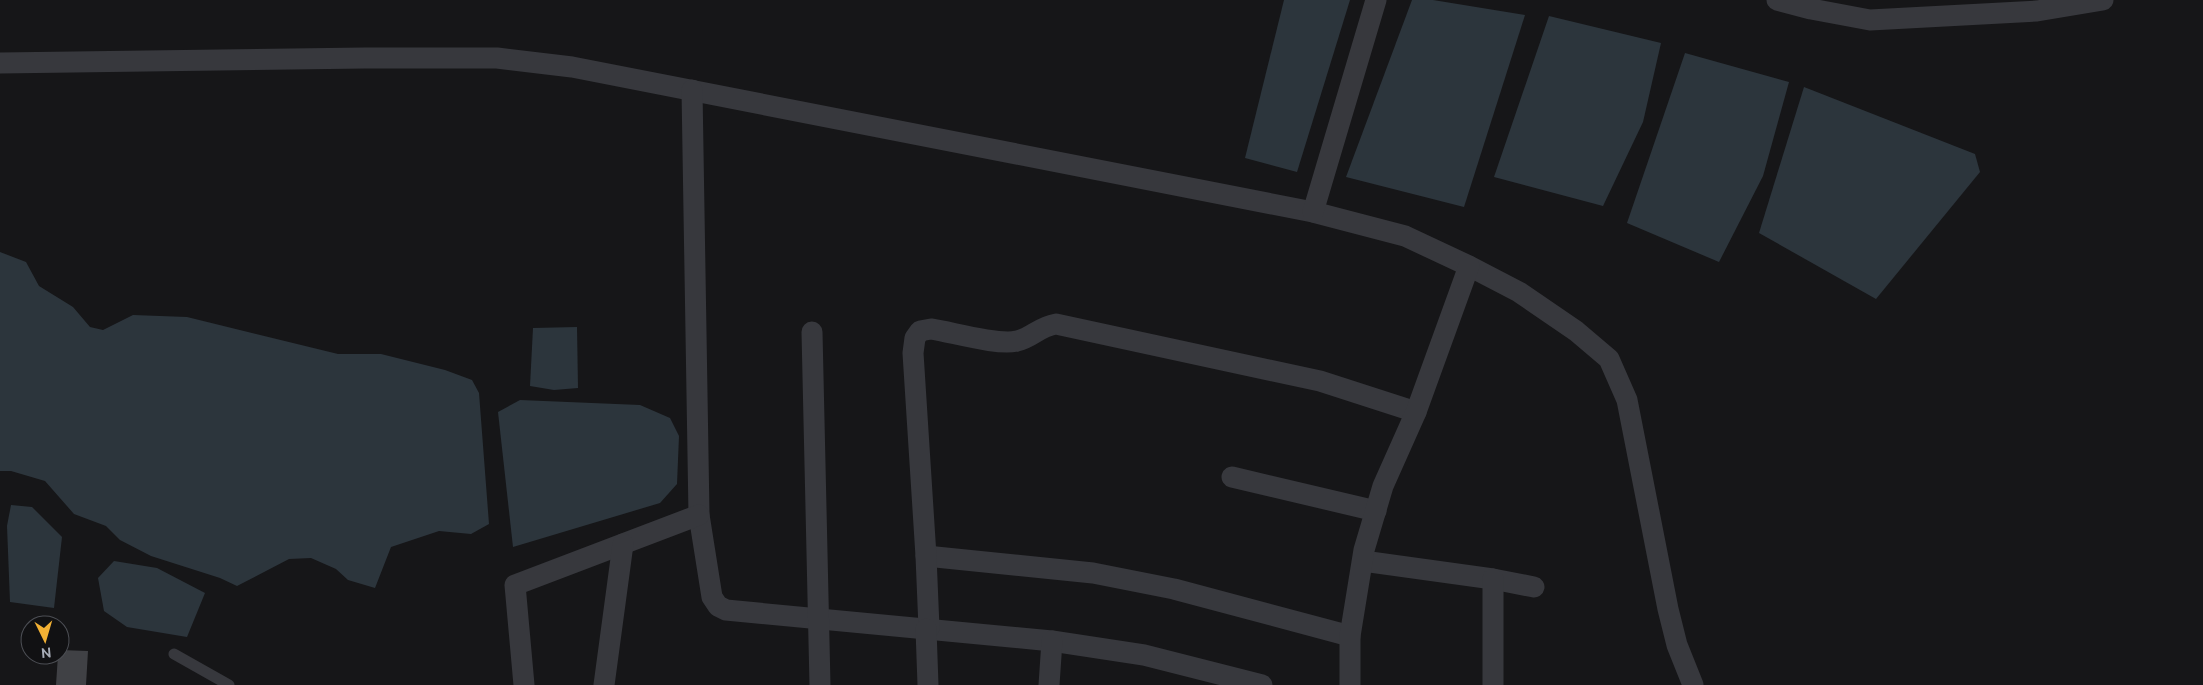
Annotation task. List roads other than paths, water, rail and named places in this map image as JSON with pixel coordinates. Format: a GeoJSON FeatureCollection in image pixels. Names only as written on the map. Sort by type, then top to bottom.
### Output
{"type":"FeatureCollection","features":[{"type":"Feature","properties":{"kind":"street"},"geometry":{"type":"LineString","coordinates":[[1313,212],[1376,0]]}},
{"type":"Feature","properties":{"kind":"street"},"geometry":{"type":"LineString","coordinates":[[1777,0],[1870,20],[2037,11],[2103,0]]}},
{"type":"Feature","properties":{"kind":"street"},"geometry":{"type":"LineString","coordinates":[[0,63],[497,58],[572,67],[1313,212],[1405,236],[1519,292],[1576,331],[1609,359],[1627,400],[1668,609],[1678,645],[1693,685]]}},
{"type":"Feature","properties":{"kind":"street"},"geometry":{"type":"LineString","coordinates":[[692,90],[699,515],[712,596],[718,606],[726,610],[1052,641],[1144,655],[1262,685]]}},
{"type":"Feature","properties":{"kind":"street"},"geometry":{"type":"LineString","coordinates":[[1350,685],[1350,636],[1363,561],[1383,486],[1416,412],[1469,266]]}},
{"type":"Feature","properties":{"kind":"street"},"geometry":{"type":"LineString","coordinates":[[928,685],[926,556],[912,353],[915,338],[920,331],[932,328],[1005,342],[1018,341],[1044,326],[1056,324],[1320,381],[1416,412]]}},
{"type":"Feature","properties":{"kind":"street"},"geometry":{"type":"LineString","coordinates":[[812,332],[820,685]]}},
{"type":"Feature","properties":{"kind":"street"},"geometry":{"type":"LineString","coordinates":[[1232,477],[1376,511]]}},
{"type":"Feature","properties":{"kind":"street"},"geometry":{"type":"LineString","coordinates":[[524,685],[515,585],[699,515]]}},
{"type":"Feature","properties":{"kind":"street"},"geometry":{"type":"LineString","coordinates":[[604,685],[623,544]]}},
{"type":"Feature","properties":{"kind":"street"},"geometry":{"type":"LineString","coordinates":[[926,556],[1093,573],[1174,589],[1350,636]]}},
{"type":"Feature","properties":{"kind":"street"},"geometry":{"type":"LineString","coordinates":[[1363,561],[1493,579],[1534,587]]}},
{"type":"Feature","properties":{"kind":"street"},"geometry":{"type":"LineString","coordinates":[[1493,579],[1493,685]]}},
{"type":"Feature","properties":{"kind":"street"},"geometry":{"type":"LineString","coordinates":[[1049,685],[1052,641]]}},
{"type":"Feature","properties":{"kind":"lane"},"geometry":{"type":"LineString","coordinates":[[174,654],[229,685]]}}]}
